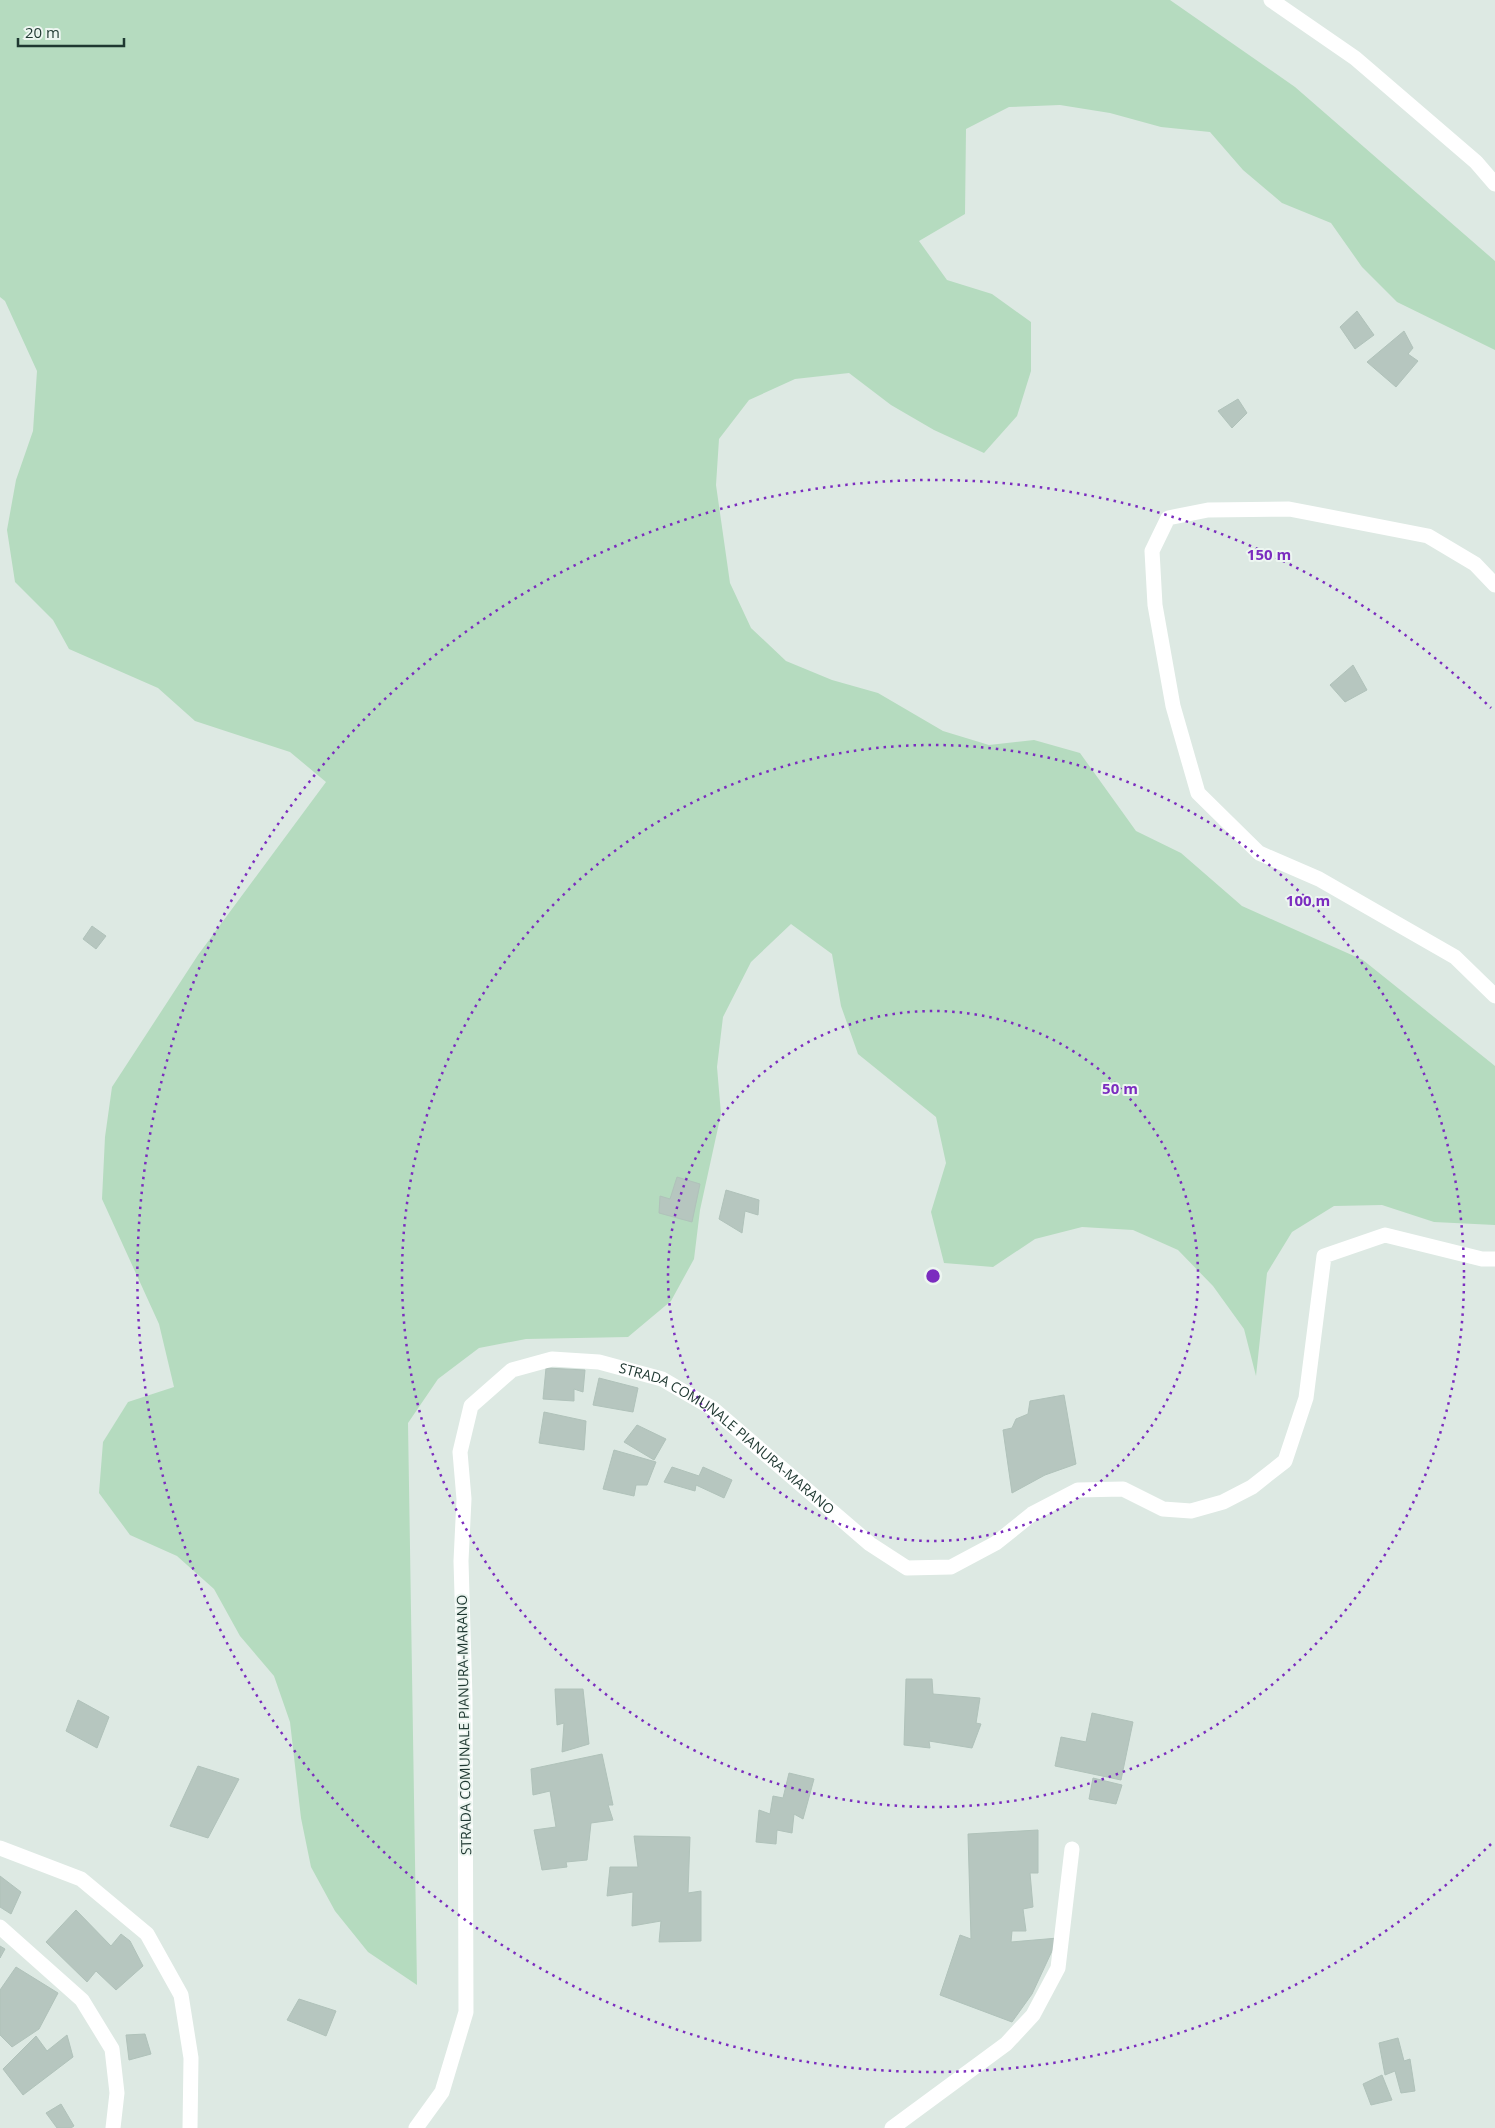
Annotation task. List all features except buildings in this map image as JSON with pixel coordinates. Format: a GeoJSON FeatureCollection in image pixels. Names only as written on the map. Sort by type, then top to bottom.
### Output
{"type":"FeatureCollection","features":[{"type":"Feature","properties":{"kind":"street"},"geometry":{"type":"LineString","coordinates":[[1271,0],[1354,58],[1476,162],[1495,184]]}},
{"type":"Feature","properties":{"kind":"street"},"geometry":{"type":"LineString","coordinates":[[1495,585],[1476,564],[1428,536],[1289,509],[1208,510],[1168,518],[1152,551],[1155,605],[1173,706],[1198,794],[1258,853],[1319,879],[1455,957],[1495,996]]}},
{"type":"Feature","properties":{"kind":"street","name":"STRADA COMUNALE PIANURA-MARANO"},"geometry":{"type":"LineString","coordinates":[[416,2128],[442,2092],[466,2012],[465,1708],[461,1561],[464,1500],[460,1452],[471,1406],[512,1370],[552,1359],[599,1362],[662,1379],[712,1408],[870,1544],[907,1568],[951,1567],[996,1543],[1032,1514],[1078,1490],[1123,1489],[1164,1508],[1190,1511],[1223,1502],[1252,1487],[1285,1461],[1306,1398],[1324,1256],[1385,1235],[1482,1259],[1495,1259]]}},
{"type":"Feature","properties":{"kind":"street"},"geometry":{"type":"LineString","coordinates":[[0,1848],[81,1879],[147,1934],[181,1995],[191,2058],[190,2128]]}},
{"type":"Feature","properties":{"kind":"street"},"geometry":{"type":"LineString","coordinates":[[892,2128],[1006,2044],[1034,2015],[1058,1968],[1072,1849]]}},
{"type":"Feature","properties":{"kind":"street"},"geometry":{"type":"LineString","coordinates":[[0,1927],[82,2000],[112,2049],[117,2093],[112,2128]]}},
{"type":"Feature","properties":{"kind":"green space"},"geometry":{"type":"Polygon","coordinates":[[[0,0],[1170,0],[1295,87],[1495,261],[1495,350],[1397,302],[1362,267],[1331,223],[1282,203],[1243,170],[1210,132],[1161,127],[1110,113],[1060,105],[1009,107],[966,129],[965,214],[919,241],[947,280],[992,294],[1031,322],[1031,371],[1017,416],[984,453],[934,430],[891,405],[849,373],[795,379],[749,400],[719,439],[716,485],[730,583],[751,628],[786,661],[832,680],[878,693],[943,731],[989,745],[1034,740],[1080,753],[1136,831],[1181,853],[1242,906],[1363,960],[1495,1066],[1495,1225],[1434,1222],[1382,1205],[1334,1206],[1292,1232],[1267,1273],[1256,1376],[1244,1329],[1213,1286],[1178,1250],[1133,1230],[1082,1227],[1035,1239],[993,1267],[944,1263],[931,1212],[946,1163],[936,1117],[858,1054],[841,1006],[832,954],[791,924],[751,962],[723,1017],[717,1067],[721,1114],[700,1210],[694,1259],[671,1301],[628,1337],[526,1339],[479,1348],[438,1379],[408,1423],[417,1985],[368,1952],[335,1911],[311,1867],[301,1818],[290,1722],[274,1676],[240,1636],[214,1589],[177,1556],[130,1535],[99,1493],[103,1442],[128,1402],[174,1387],[159,1324],[102,1199],[105,1137],[112,1087],[198,955],[326,782],[290,752],[195,721],[158,688],[69,649],[53,620],[15,582],[7,530],[16,480],[33,431],[37,371],[5,301],[0,297],[0,0]]]}}]}
